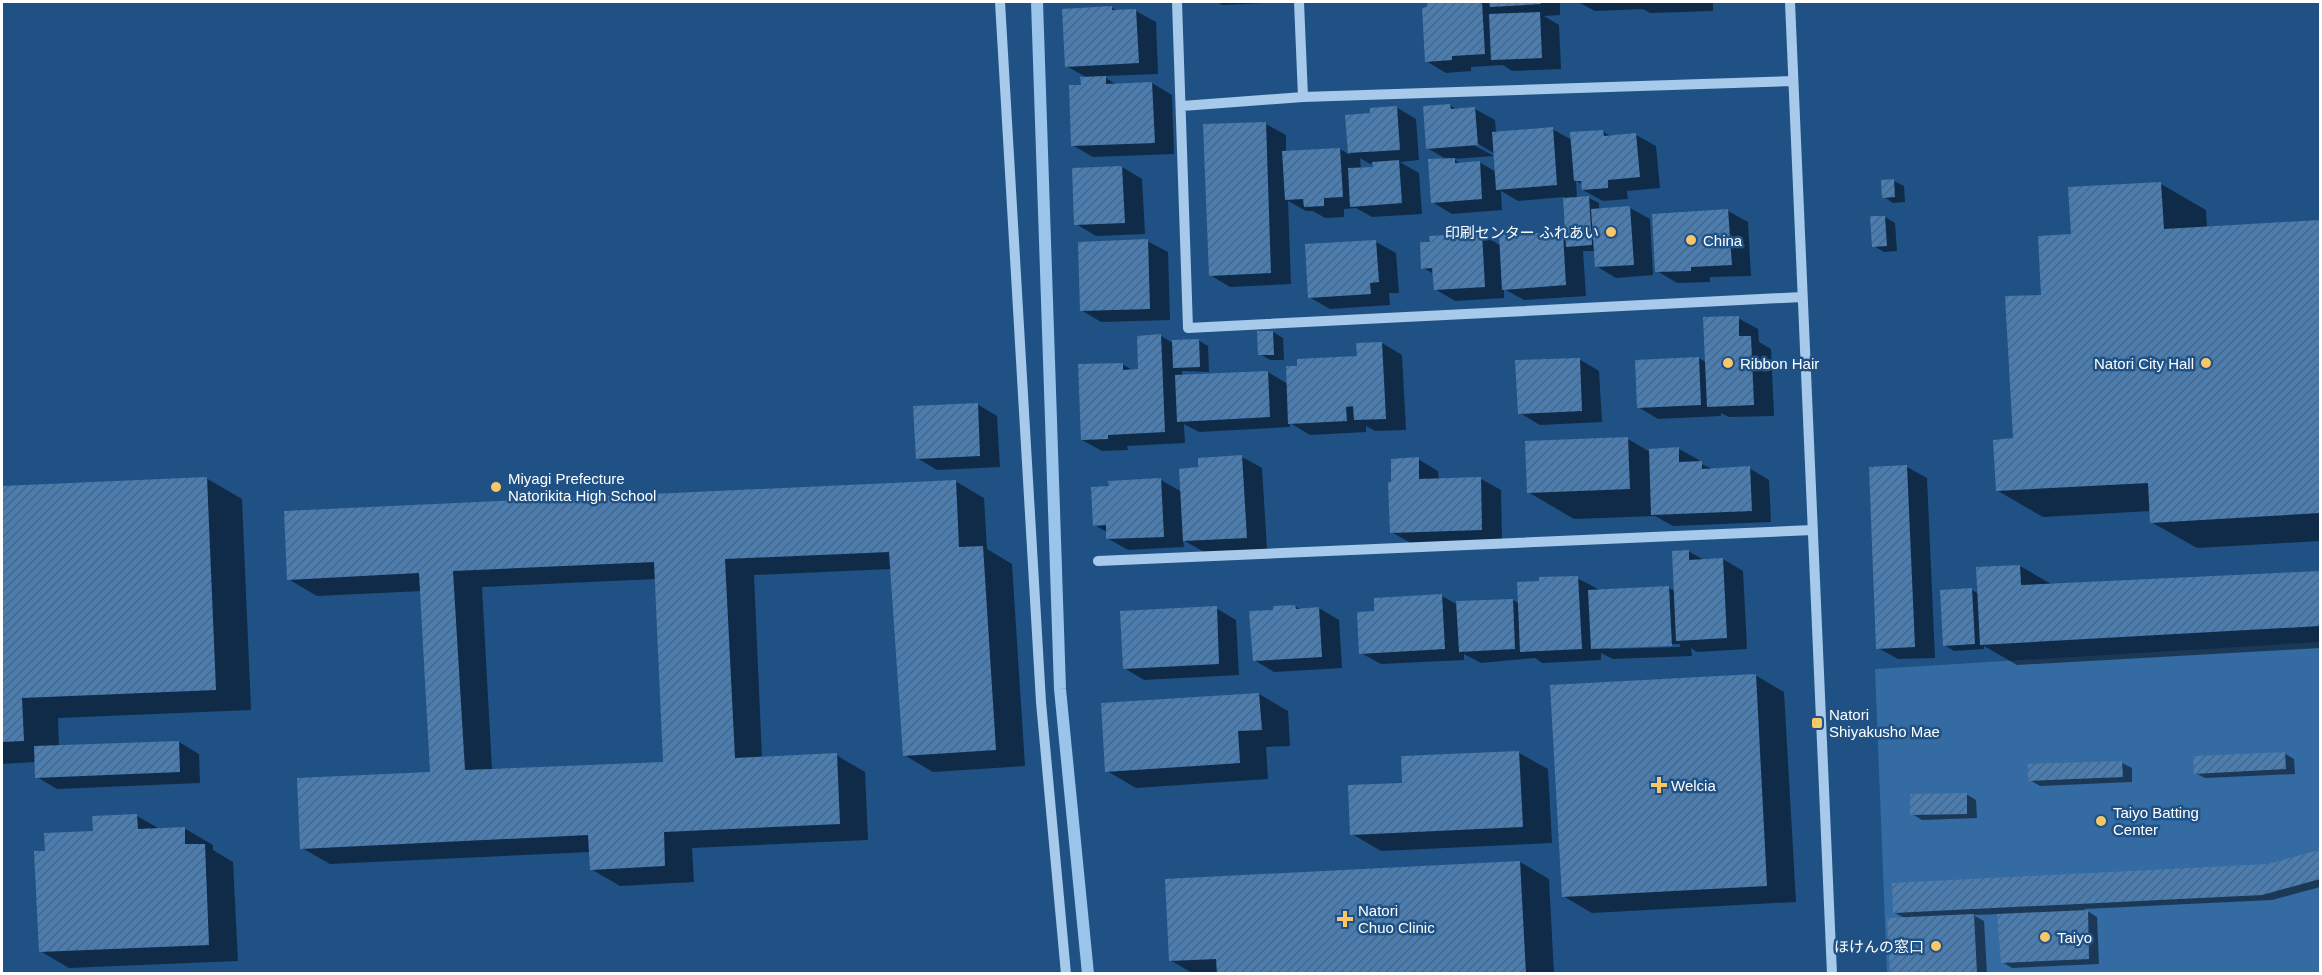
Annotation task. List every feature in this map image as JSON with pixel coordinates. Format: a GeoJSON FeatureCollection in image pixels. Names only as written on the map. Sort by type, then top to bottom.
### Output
{"type":"FeatureCollection","features":[{"type":"Feature","properties":{"kind":"street"},"geometry":{"type":"LineString","coordinates":[[1000,2],[1041,702],[1066,974]]}},
{"type":"Feature","properties":{"kind":"street"},"geometry":{"type":"LineString","coordinates":[[1177,2],[1188,328],[1802,297]]}},
{"type":"Feature","properties":{"kind":"street"},"geometry":{"type":"LineString","coordinates":[[1299,2],[1303,97]]}},
{"type":"Feature","properties":{"kind":"street"},"geometry":{"type":"LineString","coordinates":[[1790,2],[1832,974]]}},
{"type":"Feature","properties":{"kind":"street"},"geometry":{"type":"LineString","coordinates":[[1182,106],[1303,97],[1793,81]]}},
{"type":"Feature","properties":{"kind":"street"},"geometry":{"type":"LineString","coordinates":[[1098,561],[1813,530]]}},
{"type":"Feature","properties":{"kind":"shaded area","name":"Taiyo Batting Center"},"geometry":{"type":"Polygon","coordinates":[[[2320,642],[2320,973],[1887,973],[1875,669],[2320,642]]]}},
{"type":"Feature","properties":{"kind":"building"},"geometry":{"type":"Polygon","coordinates":[[[1427,2],[1482,2],[1485,54],[1452,56],[1452,60],[1425,62],[1422,8],[1427,7],[1427,2]]]}},
{"type":"Feature","properties":{"kind":"building"},"geometry":{"type":"Polygon","coordinates":[[[1489,2],[1541,2],[1541,4],[1490,7],[1489,2]]]}},
{"type":"Feature","properties":{"kind":"building"},"geometry":{"type":"Polygon","coordinates":[[[1112,6],[1112,10],[1136,9],[1139,63],[1065,67],[1062,9],[1112,6]]]}},
{"type":"Feature","properties":{"kind":"building"},"geometry":{"type":"Polygon","coordinates":[[[1540,12],[1542,58],[1491,60],[1489,14],[1540,12]]]}},
{"type":"Feature","properties":{"kind":"building"},"geometry":{"type":"Polygon","coordinates":[[[1106,76],[1106,84],[1152,82],[1155,143],[1071,146],[1069,85],[1081,85],[1080,77],[1106,76]]]}},
{"type":"Feature","properties":{"kind":"building"},"geometry":{"type":"Polygon","coordinates":[[[1450,104],[1451,109],[1475,107],[1478,145],[1426,149],[1423,106],[1450,104]]]}},
{"type":"Feature","properties":{"kind":"building"},"geometry":{"type":"Polygon","coordinates":[[[1397,106],[1400,150],[1348,153],[1345,115],[1370,113],[1370,108],[1397,106]]]}},
{"type":"Feature","properties":{"kind":"building"},"geometry":{"type":"Polygon","coordinates":[[[1266,122],[1271,273],[1209,276],[1203,124],[1266,122]]]}},
{"type":"Feature","properties":{"kind":"building"},"geometry":{"type":"Polygon","coordinates":[[[1553,127],[1557,185],[1496,190],[1492,132],[1553,127]]]}},
{"type":"Feature","properties":{"kind":"building"},"geometry":{"type":"Polygon","coordinates":[[[1603,130],[1604,136],[1636,133],[1640,177],[1608,180],[1608,188],[1582,190],[1581,181],[1574,181],[1570,132],[1603,130]]]}},
{"type":"Feature","properties":{"kind":"building"},"geometry":{"type":"Polygon","coordinates":[[[1340,148],[1343,197],[1324,198],[1324,206],[1304,207],[1303,199],[1285,200],[1282,151],[1340,148]]]}},
{"type":"Feature","properties":{"kind":"building"},"geometry":{"type":"Polygon","coordinates":[[[1455,158],[1455,163],[1480,161],[1482,199],[1431,203],[1428,159],[1455,158]]]}},
{"type":"Feature","properties":{"kind":"building"},"geometry":{"type":"Polygon","coordinates":[[[1399,160],[1402,203],[1350,207],[1348,168],[1373,167],[1372,162],[1399,160]]]}},
{"type":"Feature","properties":{"kind":"building"},"geometry":{"type":"Polygon","coordinates":[[[1122,166],[1125,223],[1074,225],[1072,168],[1122,166]]]}},
{"type":"Feature","properties":{"kind":"building"},"geometry":{"type":"Polygon","coordinates":[[[1894,179],[1895,197],[1882,198],[1881,180],[1894,179]]]}},
{"type":"Feature","properties":{"kind":"building"},"geometry":{"type":"Polygon","coordinates":[[[2161,182],[2164,229],[2320,220],[2320,513],[2150,523],[2148,483],[1996,491],[1993,440],[2013,438],[2005,296],[2041,295],[2038,236],[2071,234],[2068,187],[2161,182]]]}},
{"type":"Feature","properties":{"kind":"building"},"geometry":{"type":"Polygon","coordinates":[[[1589,196],[1592,245],[1566,247],[1563,198],[1589,196]]]}},
{"type":"Feature","properties":{"kind":"building"},"geometry":{"type":"Polygon","coordinates":[[[1630,206],[1634,265],[1595,267],[1591,209],[1630,206]]]}},
{"type":"Feature","properties":{"kind":"building"},"geometry":{"type":"Polygon","coordinates":[[[1728,209],[1732,265],[1691,267],[1691,271],[1655,272],[1652,214],[1728,209]]]}},
{"type":"Feature","properties":{"kind":"building"},"geometry":{"type":"Polygon","coordinates":[[[1870,216],[1885,216],[1887,246],[1872,247],[1870,216]]]}},
{"type":"Feature","properties":{"kind":"building"},"geometry":{"type":"Polygon","coordinates":[[[1563,232],[1566,285],[1502,290],[1499,235],[1563,232]]]}},
{"type":"Feature","properties":{"kind":"building"},"geometry":{"type":"Polygon","coordinates":[[[1482,233],[1485,287],[1434,290],[1432,268],[1421,269],[1420,242],[1430,242],[1429,236],[1482,233]]]}},
{"type":"Feature","properties":{"kind":"building"},"geometry":{"type":"Polygon","coordinates":[[[1148,239],[1150,309],[1080,311],[1078,242],[1148,239]]]}},
{"type":"Feature","properties":{"kind":"building"},"geometry":{"type":"Polygon","coordinates":[[[1376,240],[1379,282],[1370,283],[1371,294],[1308,298],[1305,244],[1376,240]]]}},
{"type":"Feature","properties":{"kind":"building"},"geometry":{"type":"Polygon","coordinates":[[[1739,316],[1739,336],[1751,336],[1754,405],[1707,407],[1703,317],[1739,316]]]}},
{"type":"Feature","properties":{"kind":"building"},"geometry":{"type":"Polygon","coordinates":[[[1257,331],[1273,331],[1274,355],[1258,355],[1257,331]]]}},
{"type":"Feature","properties":{"kind":"building"},"geometry":{"type":"Polygon","coordinates":[[[1161,334],[1165,432],[1108,435],[1108,439],[1081,440],[1078,364],[1123,363],[1123,370],[1138,369],[1137,336],[1161,334]]]}},
{"type":"Feature","properties":{"kind":"building"},"geometry":{"type":"Polygon","coordinates":[[[1199,339],[1200,367],[1173,368],[1172,340],[1199,339]]]}},
{"type":"Feature","properties":{"kind":"building"},"geometry":{"type":"Polygon","coordinates":[[[1382,342],[1386,419],[1354,420],[1353,406],[1346,407],[1347,421],[1288,424],[1286,366],[1297,366],[1297,359],[1357,356],[1356,343],[1382,342]]]}},
{"type":"Feature","properties":{"kind":"building"},"geometry":{"type":"Polygon","coordinates":[[[1699,357],[1701,405],[1637,408],[1635,360],[1699,357]]]}},
{"type":"Feature","properties":{"kind":"building"},"geometry":{"type":"Polygon","coordinates":[[[1580,358],[1582,411],[1518,414],[1515,360],[1580,358]]]}},
{"type":"Feature","properties":{"kind":"building"},"geometry":{"type":"Polygon","coordinates":[[[1268,371],[1270,417],[1177,422],[1175,375],[1268,371]]]}},
{"type":"Feature","properties":{"kind":"building"},"geometry":{"type":"Polygon","coordinates":[[[978,403],[980,456],[916,459],[913,406],[978,403]]]}},
{"type":"Feature","properties":{"kind":"building"},"geometry":{"type":"Polygon","coordinates":[[[1628,437],[1630,489],[1527,493],[1525,441],[1628,437]]]}},
{"type":"Feature","properties":{"kind":"building"},"geometry":{"type":"Polygon","coordinates":[[[1679,447],[1679,462],[1702,461],[1702,469],[1750,466],[1752,511],[1651,515],[1649,449],[1679,447]]]}},
{"type":"Feature","properties":{"kind":"building"},"geometry":{"type":"Polygon","coordinates":[[[1242,455],[1247,538],[1183,541],[1179,469],[1198,467],[1198,458],[1242,455]]]}},
{"type":"Feature","properties":{"kind":"building"},"geometry":{"type":"Polygon","coordinates":[[[1419,457],[1419,479],[1481,477],[1482,530],[1390,533],[1388,482],[1391,482],[1391,459],[1419,457]]]}},
{"type":"Feature","properties":{"kind":"building"},"geometry":{"type":"Polygon","coordinates":[[[1907,465],[1915,647],[1876,649],[1869,467],[1907,465]]]}},
{"type":"Feature","properties":{"kind":"building"},"geometry":{"type":"Polygon","coordinates":[[[207,477],[216,690],[22,698],[24,741],[2,742],[2,486],[207,477]]]}},
{"type":"Feature","properties":{"kind":"building"},"geometry":{"type":"Polygon","coordinates":[[[1161,478],[1164,537],[1106,539],[1106,525],[1093,526],[1091,487],[1109,486],[1108,481],[1161,478]]]}},
{"type":"Feature","properties":{"kind":"building"},"geometry":{"type":"Polygon","coordinates":[[[956,480],[959,547],[983,546],[996,750],[903,756],[889,552],[725,559],[735,758],[837,753],[840,824],[664,832],[665,866],[590,870],[588,835],[300,849],[297,778],[430,772],[419,573],[287,580],[284,511],[956,480]],[[654,562],[453,571],[465,770],[663,762],[654,562]]]}},
{"type":"Feature","properties":{"kind":"building"},"geometry":{"type":"Polygon","coordinates":[[[1689,550],[1689,560],[1723,558],[1727,638],[1676,641],[1672,551],[1689,550]]]}},
{"type":"Feature","properties":{"kind":"building"},"geometry":{"type":"Polygon","coordinates":[[[2020,565],[2021,585],[2320,571],[2320,626],[1980,645],[1976,567],[2020,565]]]}},
{"type":"Feature","properties":{"kind":"building"},"geometry":{"type":"Polygon","coordinates":[[[1578,576],[1582,649],[1520,652],[1517,582],[1539,581],[1539,577],[1578,576]]]}},
{"type":"Feature","properties":{"kind":"building"},"geometry":{"type":"Polygon","coordinates":[[[1669,586],[1672,646],[1591,649],[1588,590],[1669,586]]]}},
{"type":"Feature","properties":{"kind":"building"},"geometry":{"type":"Polygon","coordinates":[[[1972,588],[1975,644],[1943,646],[1940,590],[1972,588]]]}},
{"type":"Feature","properties":{"kind":"building"},"geometry":{"type":"Polygon","coordinates":[[[1442,594],[1445,649],[1359,654],[1357,612],[1374,611],[1374,598],[1442,594]]]}},
{"type":"Feature","properties":{"kind":"building"},"geometry":{"type":"Polygon","coordinates":[[[1513,599],[1515,649],[1459,652],[1456,601],[1513,599]]]}},
{"type":"Feature","properties":{"kind":"building"},"geometry":{"type":"Polygon","coordinates":[[[1295,605],[1296,609],[1319,607],[1322,657],[1253,661],[1249,611],[1273,610],[1273,606],[1295,605]]]}},
{"type":"Feature","properties":{"kind":"building"},"geometry":{"type":"Polygon","coordinates":[[[1217,606],[1219,664],[1123,669],[1120,611],[1217,606]]]}},
{"type":"Feature","properties":{"kind":"building","name":"Welcia"},"geometry":{"type":"Polygon","coordinates":[[[1756,674],[1767,886],[1562,897],[1550,685],[1756,674]]]}},
{"type":"Feature","properties":{"kind":"building"},"geometry":{"type":"Polygon","coordinates":[[[1259,693],[1262,730],[1238,731],[1240,763],[1105,772],[1101,703],[1259,693]]]}},
{"type":"Feature","properties":{"kind":"building"},"geometry":{"type":"Polygon","coordinates":[[[179,741],[180,772],[35,778],[34,746],[179,741]]]}},
{"type":"Feature","properties":{"kind":"building"},"geometry":{"type":"Polygon","coordinates":[[[1519,751],[1523,827],[1350,835],[1348,785],[1402,783],[1401,756],[1519,751]]]}},
{"type":"Feature","properties":{"kind":"building"},"geometry":{"type":"Polygon","coordinates":[[[2285,752],[2286,769],[2194,774],[2193,756],[2285,752]]]}},
{"type":"Feature","properties":{"kind":"building"},"geometry":{"type":"Polygon","coordinates":[[[2122,761],[2123,777],[2028,781],[2028,764],[2122,761]]]}},
{"type":"Feature","properties":{"kind":"building"},"geometry":{"type":"Polygon","coordinates":[[[1967,793],[1967,814],[1910,815],[1910,794],[1967,793]]]}},
{"type":"Feature","properties":{"kind":"building"},"geometry":{"type":"Polygon","coordinates":[[[137,814],[138,829],[185,827],[185,844],[205,844],[209,945],[39,952],[34,851],[45,851],[44,833],[93,831],[92,816],[137,814]]]}},
{"type":"Feature","properties":{"kind":"building"},"geometry":{"type":"Polygon","coordinates":[[[2319,850],[2320,879],[2262,895],[1893,913],[1892,883],[2268,864],[2319,850]]]}},
{"type":"Feature","properties":{"kind":"building","name":"Natori Chuo Clinic"},"geometry":{"type":"Polygon","coordinates":[[[1520,861],[1526,974],[1217,974],[1216,959],[1169,961],[1165,879],[1520,861]]]}},
{"type":"Feature","properties":{"kind":"building"},"geometry":{"type":"Polygon","coordinates":[[[2088,910],[2089,959],[2001,963],[1997,914],[2088,910]]]}},
{"type":"Feature","properties":{"kind":"building"},"geometry":{"type":"Polygon","coordinates":[[[1974,914],[1977,974],[1890,974],[1887,918],[1974,914]]]}},
{"type":"Feature","properties":{"kind":"waterway"},"geometry":{"type":"LineString","coordinates":[[1037,2],[1060,689],[1088,974]]}},
{"type":"Feature","properties":{"kind":"place","name":"印刷センター ふれあい"},"geometry":{"type":"Point","coordinates":[1611,232]}},
{"type":"Feature","properties":{"kind":"place","name":"China"},"geometry":{"type":"Point","coordinates":[1691,240]}},
{"type":"Feature","properties":{"kind":"place","name":"Ribbon Hair"},"geometry":{"type":"Point","coordinates":[1728,363]}},
{"type":"Feature","properties":{"kind":"place","name":"Natori City Hall"},"geometry":{"type":"Point","coordinates":[2206,363]}},
{"type":"Feature","properties":{"kind":"place","name":"Miyagi Prefecture Natorikita High School"},"geometry":{"type":"Point","coordinates":[496,487]}},
{"type":"Feature","properties":{"kind":"place","name":"Natori Shiyakusho Mae"},"geometry":{"type":"Point","coordinates":[1817,723]}},
{"type":"Feature","properties":{"kind":"place","name":"Welcia"},"geometry":{"type":"Point","coordinates":[1659,785]}},
{"type":"Feature","properties":{"kind":"place","name":"Taiyo Batting Center"},"geometry":{"type":"Point","coordinates":[2101,821]}},
{"type":"Feature","properties":{"kind":"place","name":"Natori Chuo Clinic"},"geometry":{"type":"Point","coordinates":[1345,919]}},
{"type":"Feature","properties":{"kind":"place","name":"Taiyo"},"geometry":{"type":"Point","coordinates":[2045,937]}},
{"type":"Feature","properties":{"kind":"place","name":"ほけんの窓口"},"geometry":{"type":"Point","coordinates":[1936,946]}}]}
